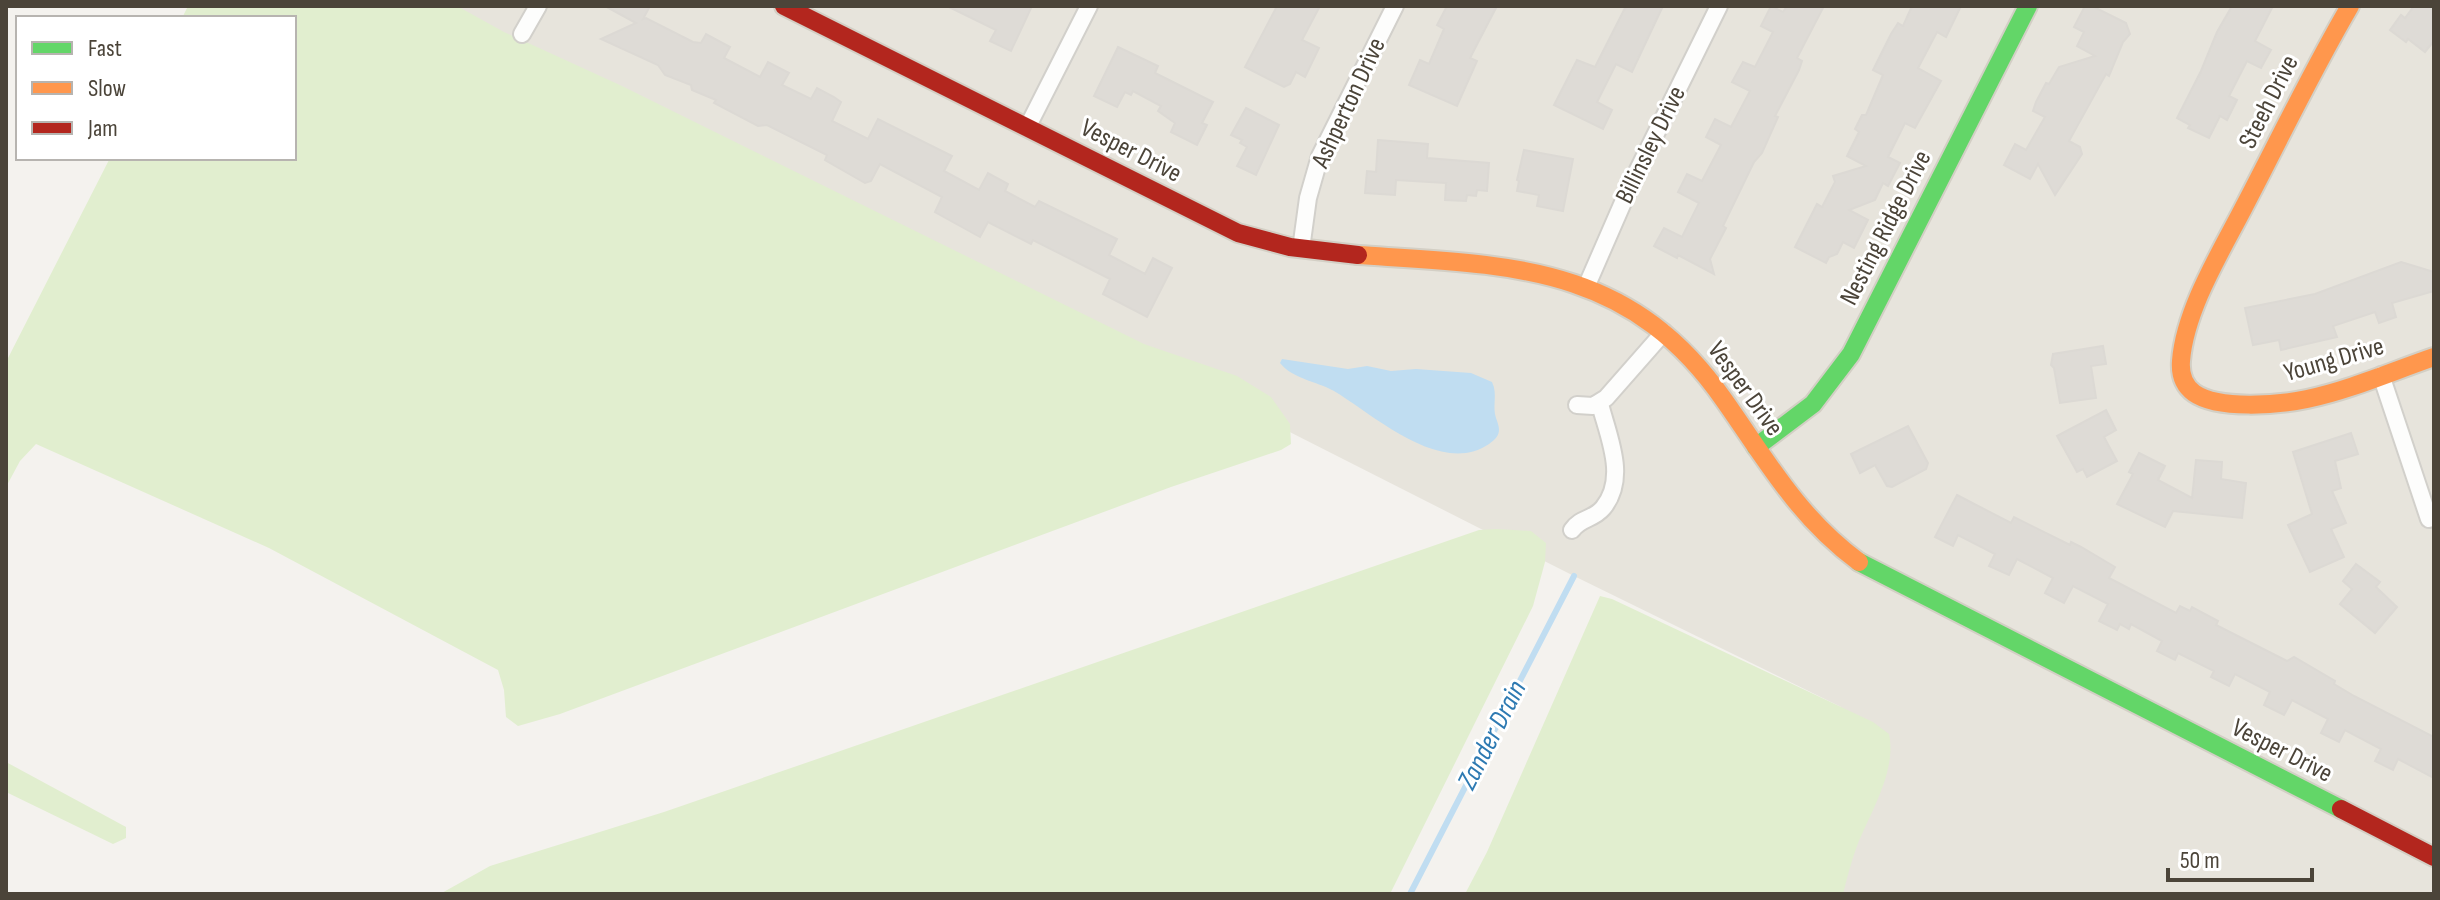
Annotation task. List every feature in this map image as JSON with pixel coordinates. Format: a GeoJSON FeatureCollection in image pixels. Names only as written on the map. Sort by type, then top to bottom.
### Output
{"type":"FeatureCollection","features":[{"type":"Feature","properties":{"kind":"street"},"geometry":{"type":"LineString","coordinates":[[522,34],[538,6]]}},
{"type":"Feature","properties":{"kind":"street","name":"Vesper Drive"},"geometry":{"type":"LineString","coordinates":[[784,6],[1221,226],[1255,239],[1301,249],[1351,254],[1498,263],[1546,272],[1587,285],[1628,307],[1664,332],[1715,385],[1786,492],[1803,512],[1843,551],[1869,569],[2434,857]]}},
{"type":"Feature","properties":{"kind":"street"},"geometry":{"type":"LineString","coordinates":[[1027,128],[1089,6]]}},
{"type":"Feature","properties":{"kind":"street","name":"Ashperton Drive"},"geometry":{"type":"LineString","coordinates":[[1301,249],[1308,198],[1320,156],[1395,6]]}},
{"type":"Feature","properties":{"kind":"street","name":"Billinsley Drive"},"geometry":{"type":"LineString","coordinates":[[1587,285],[1624,198],[1719,6]]}},
{"type":"Feature","properties":{"kind":"street","name":"Nesting Ridge Drive"},"geometry":{"type":"LineString","coordinates":[[1756,447],[1813,404],[1851,354],[2028,6]]}},
{"type":"Feature","properties":{"kind":"street","name":"Steeh Drive"},"geometry":{"type":"LineString","coordinates":[[2237,222],[2350,6]]}},
{"type":"Feature","properties":{"kind":"street","name":"Young Drive"},"geometry":{"type":"LineString","coordinates":[[2237,222],[2198,303],[2184,344],[2182,374],[2193,393],[2202,398],[2232,403],[2308,399],[2434,357]]}},
{"type":"Feature","properties":{"kind":"street"},"geometry":{"type":"LineString","coordinates":[[1577,405],[1600,404],[1664,332]]}},
{"type":"Feature","properties":{"kind":"street"},"geometry":{"type":"LineString","coordinates":[[2381,375],[2429,519]]}},
{"type":"Feature","properties":{"kind":"street"},"geometry":{"type":"LineString","coordinates":[[1572,530],[1579,520],[1603,509],[1612,491],[1616,465],[1600,404]]}},
{"type":"Feature","properties":{"kind":"shaded area"},"geometry":{"type":"Polygon","coordinates":[[[448,6],[2434,6],[2434,894],[1794,894],[1841,707],[1574,576],[448,6]]]}},
{"type":"Feature","properties":{"kind":"green space"},"geometry":{"type":"Polygon","coordinates":[[[188,6],[457,6],[504,32],[622,86],[1144,344],[1237,376],[1271,397],[1290,424],[1291,444],[560,714],[518,726],[506,717],[504,690],[498,670],[269,548],[36,444],[20,461],[6,487],[6,362],[109,160],[296,160],[296,16],[183,16],[188,6]]]}},
{"type":"Feature","properties":{"kind":"green space"},"geometry":{"type":"Polygon","coordinates":[[[1479,530],[1531,531],[1546,543],[1545,562],[1533,606],[1390,894],[440,894],[490,866],[664,812],[1479,530]]]}},
{"type":"Feature","properties":{"kind":"green space"},"geometry":{"type":"Polygon","coordinates":[[[1600,596],[1873,722],[1889,734],[1886,777],[1857,846],[1843,894],[1465,894],[1487,852],[1600,596]]]}},
{"type":"Feature","properties":{"kind":"green space"},"geometry":{"type":"Polygon","coordinates":[[[6,762],[126,827],[126,838],[113,844],[6,792],[6,762]]]}},
{"type":"Feature","properties":{"kind":"water"},"geometry":{"type":"Polygon","coordinates":[[[1282,359],[1348,369],[1367,366],[1391,371],[1416,369],[1471,373],[1492,382],[1498,435],[1489,444],[1470,452],[1450,453],[1429,448],[1388,427],[1334,391],[1291,373],[1280,363],[1282,359]]]}},
{"type":"Feature","properties":{"kind":"building"},"geometry":{"type":"Polygon","coordinates":[[[605,6],[650,6],[643,19],[693,42],[701,43],[706,34],[730,47],[724,58],[760,77],[768,62],[789,73],[782,85],[811,99],[817,88],[834,97],[841,102],[832,121],[868,139],[878,119],[952,156],[944,171],[979,190],[988,173],[1008,184],[1005,191],[1035,207],[1039,201],[1117,239],[1109,255],[1145,274],[1153,258],[1172,268],[1147,317],[1103,294],[1110,279],[1033,240],[1031,244],[988,222],[980,237],[935,212],[942,197],[880,164],[871,181],[865,183],[825,160],[827,155],[767,125],[758,126],[714,103],[716,100],[692,90],[691,85],[665,75],[658,65],[601,39],[636,23],[605,6]]]}},
{"type":"Feature","properties":{"kind":"building"},"geometry":{"type":"Polygon","coordinates":[[[947,6],[1032,6],[1011,51],[990,41],[996,30],[947,6]]]}},
{"type":"Feature","properties":{"kind":"building"},"geometry":{"type":"Polygon","coordinates":[[[1277,6],[1320,6],[1302,40],[1319,48],[1305,77],[1296,72],[1290,84],[1284,87],[1245,67],[1277,6]]]}},
{"type":"Feature","properties":{"kind":"building"},"geometry":{"type":"Polygon","coordinates":[[[1447,6],[1497,6],[1470,58],[1477,61],[1457,106],[1409,85],[1420,60],[1429,64],[1444,29],[1437,25],[1447,6]]]}},
{"type":"Feature","properties":{"kind":"building"},"geometry":{"type":"Polygon","coordinates":[[[1626,6],[1663,6],[1632,72],[1616,64],[1597,102],[1612,110],[1603,129],[1554,105],[1577,60],[1595,67],[1626,6]]]}},
{"type":"Feature","properties":{"kind":"building"},"geometry":{"type":"Polygon","coordinates":[[[1771,6],[1783,12],[1787,6],[1824,6],[1797,58],[1802,61],[1799,70],[1775,116],[1778,117],[1762,153],[1754,162],[1723,226],[1726,228],[1710,259],[1714,274],[1654,246],[1664,228],[1682,237],[1699,203],[1678,192],[1687,174],[1702,181],[1721,145],[1706,137],[1715,119],[1731,127],[1750,91],[1732,82],[1743,62],[1755,67],[1773,32],[1761,26],[1771,6]]]}},
{"type":"Feature","properties":{"kind":"building"},"geometry":{"type":"Polygon","coordinates":[[[1912,6],[1961,6],[1946,37],[1937,32],[1918,68],[1941,81],[1915,128],[1905,123],[1888,157],[1900,163],[1888,186],[1883,183],[1875,200],[1849,210],[1868,220],[1854,248],[1843,242],[1837,254],[1829,257],[1826,263],[1795,247],[1817,204],[1822,207],[1835,182],[1833,176],[1866,166],[1847,156],[1859,132],[1855,129],[1862,115],[1866,115],[1883,75],[1873,70],[1891,34],[1898,23],[1903,26],[1912,6]]]}},
{"type":"Feature","properties":{"kind":"building"},"geometry":{"type":"Polygon","coordinates":[[[2085,6],[2092,6],[2126,23],[2130,34],[2123,42],[2109,76],[2106,74],[2069,141],[2080,147],[2082,154],[2055,195],[2038,164],[2030,179],[2004,165],[2015,144],[2026,150],[2045,117],[2033,111],[2046,83],[2049,84],[2059,67],[2095,56],[2077,46],[2084,32],[2074,27],[2085,6]]]}},
{"type":"Feature","properties":{"kind":"building"},"geometry":{"type":"Polygon","coordinates":[[[2232,6],[2273,6],[2255,41],[2271,50],[2261,68],[2247,61],[2229,96],[2237,100],[2227,120],[2220,116],[2209,138],[2188,128],[2190,125],[2177,118],[2232,6]]]}},
{"type":"Feature","properties":{"kind":"building"},"geometry":{"type":"Polygon","coordinates":[[[2414,6],[2434,6],[2434,41],[2425,52],[2390,30],[2401,15],[2405,18],[2414,6]]]}},
{"type":"Feature","properties":{"kind":"building"},"geometry":{"type":"Polygon","coordinates":[[[1118,47],[1158,66],[1155,73],[1213,102],[1202,123],[1207,125],[1197,145],[1171,132],[1175,123],[1158,111],[1161,106],[1133,91],[1131,95],[1125,92],[1117,107],[1094,96],[1118,47]]]}},
{"type":"Feature","properties":{"kind":"building"},"geometry":{"type":"Polygon","coordinates":[[[1246,108],[1279,125],[1256,175],[1237,166],[1247,147],[1240,143],[1242,140],[1231,135],[1246,108]]]}},
{"type":"Feature","properties":{"kind":"building"},"geometry":{"type":"Polygon","coordinates":[[[1378,140],[1428,144],[1427,158],[1489,163],[1487,191],[1477,190],[1476,196],[1467,195],[1466,201],[1445,200],[1446,183],[1396,180],[1395,195],[1365,193],[1367,171],[1376,172],[1378,140]]]}},
{"type":"Feature","properties":{"kind":"building"},"geometry":{"type":"Polygon","coordinates":[[[1524,150],[1573,159],[1563,211],[1537,206],[1539,195],[1517,191],[1524,150]]]}},
{"type":"Feature","properties":{"kind":"building"},"geometry":{"type":"Polygon","coordinates":[[[2401,262],[2434,272],[2434,291],[2392,303],[2396,317],[2379,323],[2375,312],[2333,326],[2337,337],[2281,350],[2279,340],[2253,345],[2245,308],[2315,294],[2401,262]]]}},
{"type":"Feature","properties":{"kind":"building"},"geometry":{"type":"Polygon","coordinates":[[[2103,346],[2106,364],[2091,366],[2096,398],[2060,403],[2051,365],[2053,354],[2103,346]]]}},
{"type":"Feature","properties":{"kind":"building"},"geometry":{"type":"Polygon","coordinates":[[[2106,410],[2116,430],[2104,437],[2117,461],[2087,477],[2083,469],[2077,472],[2057,436],[2106,410]]]}},
{"type":"Feature","properties":{"kind":"building"},"geometry":{"type":"Polygon","coordinates":[[[1908,426],[1928,463],[1926,469],[1892,487],[1887,486],[1875,465],[1860,473],[1851,454],[1908,426]]]}},
{"type":"Feature","properties":{"kind":"building"},"geometry":{"type":"Polygon","coordinates":[[[2351,433],[2358,454],[2335,461],[2341,488],[2332,491],[2346,523],[2331,529],[2344,557],[2310,572],[2288,525],[2312,514],[2293,452],[2351,433]]]}},
{"type":"Feature","properties":{"kind":"building"},"geometry":{"type":"Polygon","coordinates":[[[2139,453],[2165,466],[2158,480],[2192,498],[2196,460],[2222,462],[2221,479],[2246,483],[2242,518],[2173,511],[2165,527],[2117,504],[2133,474],[2129,472],[2139,453]]]}},
{"type":"Feature","properties":{"kind":"building"},"geometry":{"type":"Polygon","coordinates":[[[1957,495],[2011,523],[2014,517],[2070,545],[2071,542],[2081,547],[2115,567],[2109,578],[2176,613],[2180,606],[2190,611],[2192,607],[2218,621],[2216,625],[2287,661],[2294,657],[2354,696],[2434,737],[2434,778],[2398,759],[2393,770],[2375,761],[2381,749],[2345,730],[2339,742],[2321,733],[2328,719],[2292,700],[2284,715],[2264,705],[2270,692],[2235,674],[2229,686],[2211,677],[2214,671],[2178,653],[2175,660],[2157,651],[2162,641],[2131,624],[2129,629],[2120,624],[2117,630],[2099,621],[2108,604],[2073,586],[2064,603],[2045,593],[2053,578],[2017,559],[2009,575],[1989,566],[1995,554],[1958,535],[1953,546],[1935,537],[1957,495]]]}},
{"type":"Feature","properties":{"kind":"building"},"geometry":{"type":"Polygon","coordinates":[[[2356,564],[2380,582],[2376,587],[2397,607],[2375,633],[2340,604],[2352,589],[2343,581],[2356,564]]]}},
{"type":"Feature","properties":{"kind":"waterway","name":"Zander Drain"},"geometry":{"type":"LineString","coordinates":[[1410,894],[1574,576]]}},
{"type":"Feature","properties":{"kind":"traffic: fast"},"geometry":{"type":"LineString","coordinates":[[1756,447],[1813,404],[1851,354],[2028,6]]}},
{"type":"Feature","properties":{"kind":"traffic: fast"},"geometry":{"type":"LineString","coordinates":[[1859,562],[2341,809]]}},
{"type":"Feature","properties":{"kind":"traffic: slow"},"geometry":{"type":"LineString","coordinates":[[2350,6],[2206,280],[2189,321],[2181,361],[2182,375],[2190,390],[2205,398],[2233,404],[2265,404],[2323,395],[2434,357]]}},
{"type":"Feature","properties":{"kind":"traffic: slow"},"geometry":{"type":"LineString","coordinates":[[1358,255],[1515,269],[1562,280],[1606,297],[1648,321],[1687,355],[1724,400],[1801,507],[1837,545],[1859,562]]}},
{"type":"Feature","properties":{"kind":"traffic: jam"},"geometry":{"type":"LineString","coordinates":[[784,6],[1238,233],[1290,247],[1358,255]]}},
{"type":"Feature","properties":{"kind":"traffic: jam"},"geometry":{"type":"LineString","coordinates":[[2341,809],[2434,857]]}}]}
